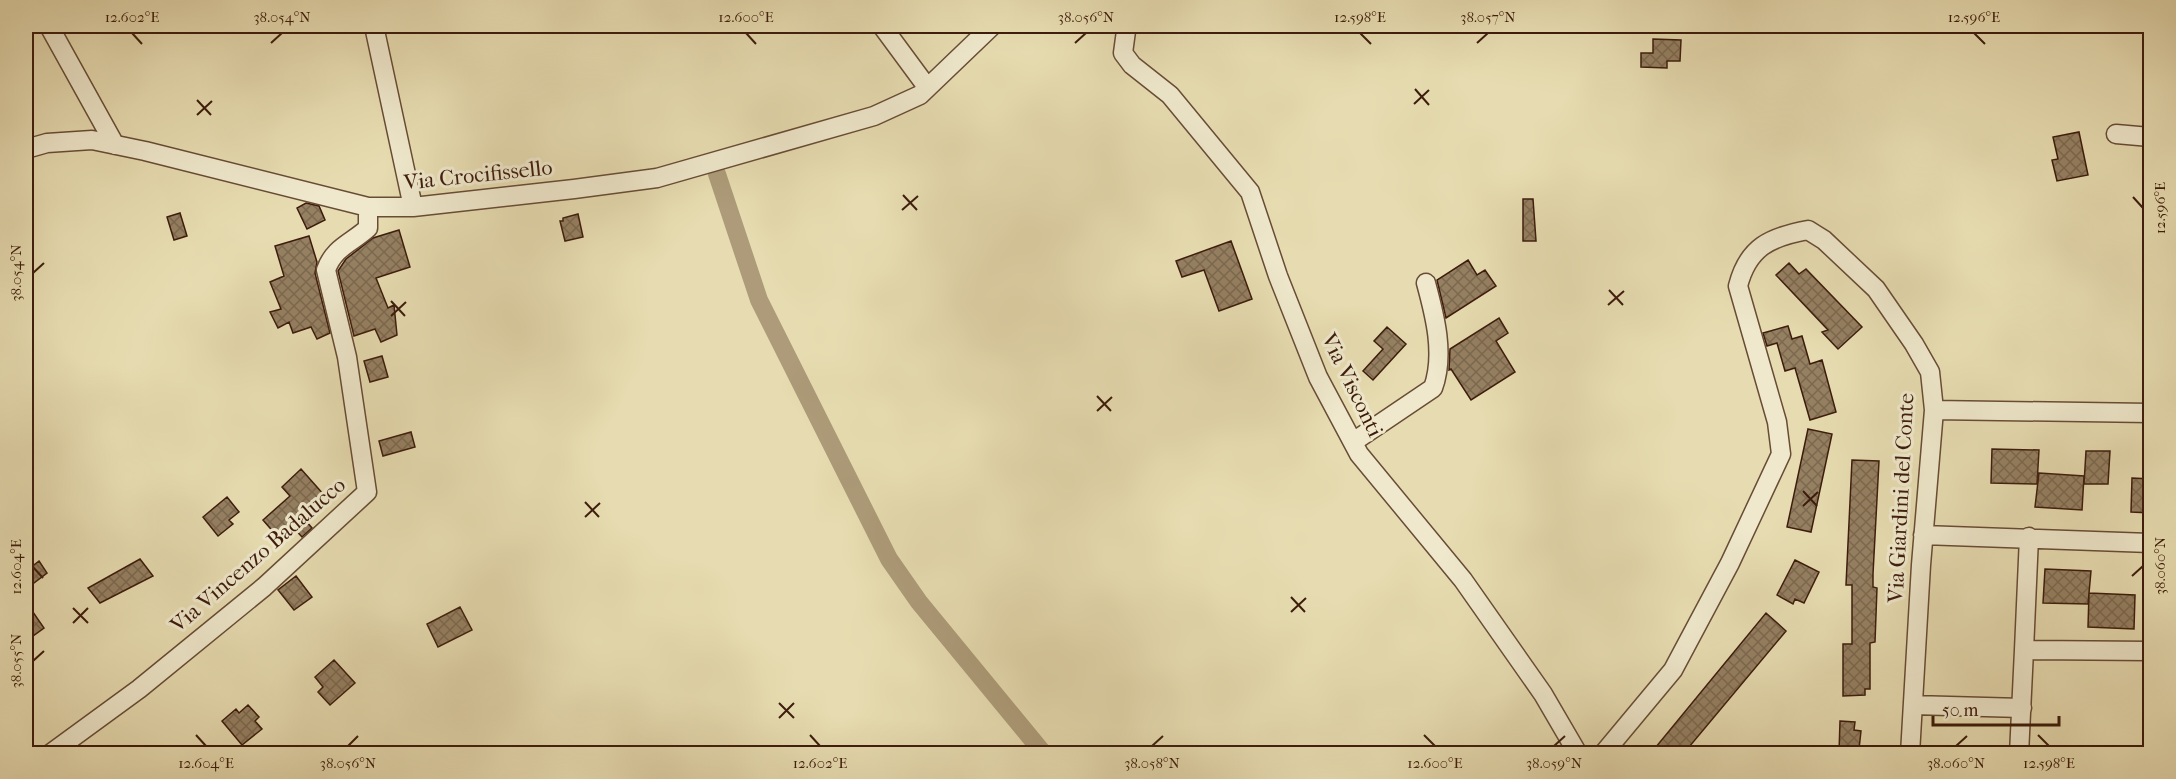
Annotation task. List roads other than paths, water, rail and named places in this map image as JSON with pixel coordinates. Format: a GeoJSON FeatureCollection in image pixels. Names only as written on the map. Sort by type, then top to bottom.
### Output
{"type":"FeatureCollection","features":[{"type":"Feature","properties":{"kind":"street"},"geometry":{"type":"LineString","coordinates":[[49,26],[115,145]]}},
{"type":"Feature","properties":{"kind":"street"},"geometry":{"type":"LineString","coordinates":[[374,26],[396,138],[413,207]]}},
{"type":"Feature","properties":{"kind":"street"},"geometry":{"type":"LineString","coordinates":[[882,26],[927,87]]}},
{"type":"Feature","properties":{"kind":"street","name":"Via Crocifissello"},"geometry":{"type":"LineString","coordinates":[[26,149],[47,143],[92,140],[368,207],[413,207],[657,178],[874,116],[920,95],[992,26]]}},
{"type":"Feature","properties":{"kind":"street","name":"Via Visconti"},"geometry":{"type":"LineString","coordinates":[[1123,26],[1126,31],[1123,53],[1132,65],[1170,95],[1250,192],[1278,276],[1318,377],[1359,454],[1462,580],[1543,694],[1578,753]]}},
{"type":"Feature","properties":{"kind":"street"},"geometry":{"type":"LineString","coordinates":[[2116,134],[2151,137]]}},
{"type":"Feature","properties":{"kind":"street","name":"Via Vincenzo Badalucco"},"geometry":{"type":"LineString","coordinates":[[50,753],[139,689],[264,587],[367,492],[347,357],[326,270],[331,257],[341,246],[358,237],[368,228],[368,207]]}},
{"type":"Feature","properties":{"kind":"street","name":"Via Giardini del Conte"},"geometry":{"type":"LineString","coordinates":[[1603,753],[1673,670],[1730,563],[1780,454],[1777,422],[1738,286],[1744,265],[1767,242],[1786,234],[1808,230],[1824,240],[1876,288],[1930,372],[1934,410],[1923,535],[1910,753]]}},
{"type":"Feature","properties":{"kind":"street"},"geometry":{"type":"LineString","coordinates":[[1353,442],[1432,388],[1437,376],[1437,326],[1426,283]]}},
{"type":"Feature","properties":{"kind":"street"},"geometry":{"type":"LineString","coordinates":[[1934,410],[2151,413]]}},
{"type":"Feature","properties":{"kind":"street"},"geometry":{"type":"LineString","coordinates":[[1923,535],[2151,543]]}},
{"type":"Feature","properties":{"kind":"street"},"geometry":{"type":"LineString","coordinates":[[2019,753],[2029,537]]}},
{"type":"Feature","properties":{"kind":"street"},"geometry":{"type":"LineString","coordinates":[[2024,650],[2151,651]]}},
{"type":"Feature","properties":{"kind":"street"},"geometry":{"type":"LineString","coordinates":[[1913,705],[2022,708]]}},
{"type":"Feature","properties":{"kind":"waterway"},"geometry":{"type":"LineString","coordinates":[[717,174],[759,300],[889,559],[919,602],[1044,754]]}}]}
